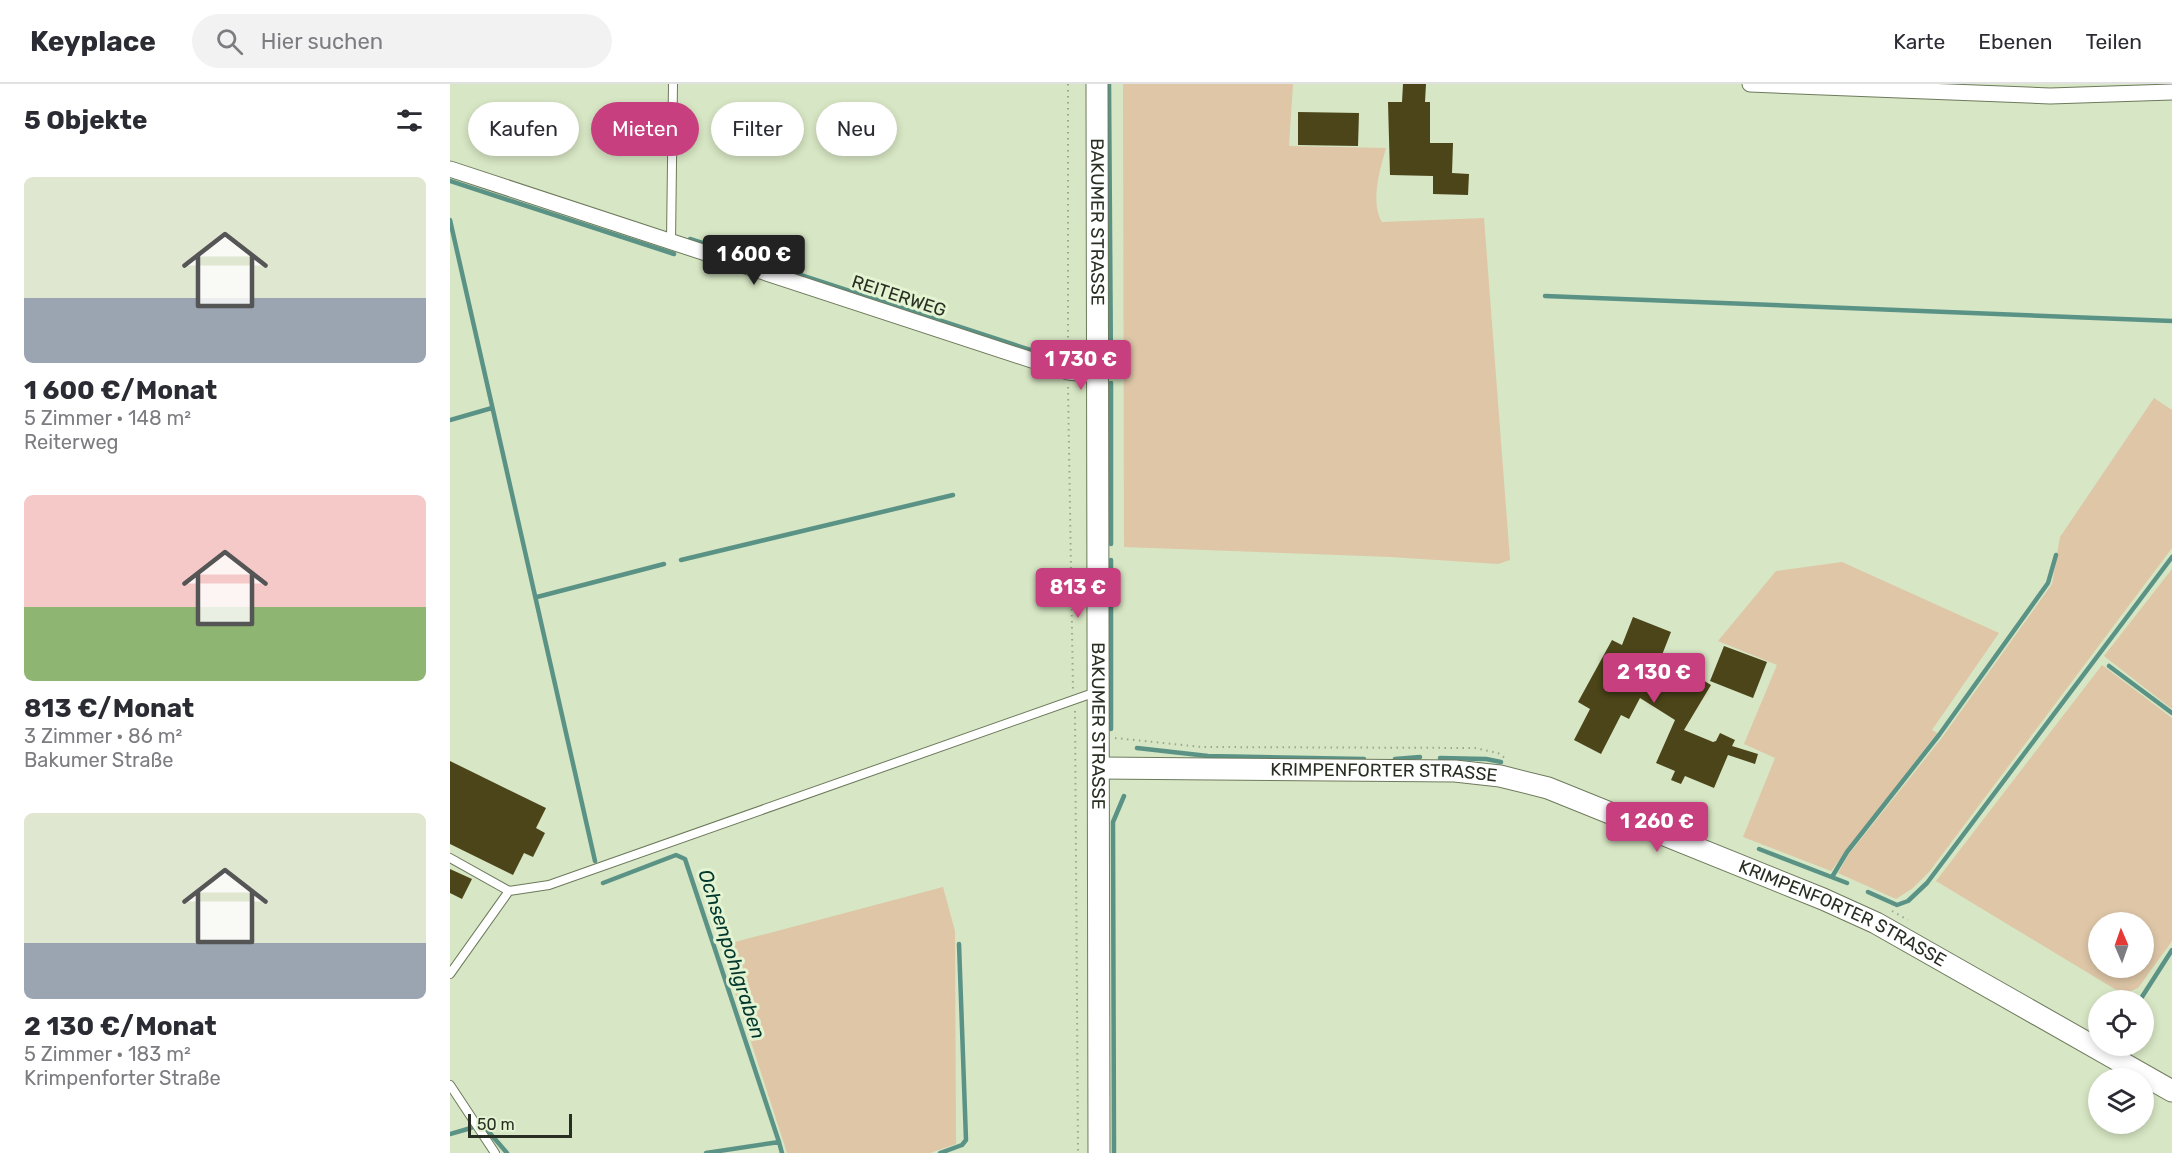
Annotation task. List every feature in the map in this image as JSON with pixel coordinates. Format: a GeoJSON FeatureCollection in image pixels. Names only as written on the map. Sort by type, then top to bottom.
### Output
{"type":"FeatureCollection","features":[{"type":"Feature","properties":{"kind":"street","name":"BAKUMER STRASSE"},"geometry":{"type":"LineString","coordinates":[[1097,84],[1099,1153]]}},
{"type":"Feature","properties":{"kind":"street"},"geometry":{"type":"LineString","coordinates":[[1750,84],[2050,96],[2172,92]]}},
{"type":"Feature","properties":{"kind":"street","name":"REITERWEG"},"geometry":{"type":"LineString","coordinates":[[450,169],[1068,372],[1097,375]]}},
{"type":"Feature","properties":{"kind":"street","name":"KRIMPENFORTER STRASSE"},"geometry":{"type":"LineString","coordinates":[[1099,768],[1455,771],[1500,776],[1548,788],[1813,894],[1876,923],[2172,1091]]}},
{"type":"Feature","properties":{"kind":"lane"},"geometry":{"type":"LineString","coordinates":[[671,241],[673,84]]}},
{"type":"Feature","properties":{"kind":"lane"},"geometry":{"type":"LineString","coordinates":[[450,858],[509,891],[549,885],[661,848],[1098,691]]}},
{"type":"Feature","properties":{"kind":"lane"},"geometry":{"type":"LineString","coordinates":[[450,974],[509,891]]}},
{"type":"Feature","properties":{"kind":"lane"},"geometry":{"type":"LineString","coordinates":[[450,1085],[495,1153]]}},
{"type":"Feature","properties":{"kind":"path"},"geometry":{"type":"LineString","coordinates":[[1068,84],[1070,633],[1074,700],[1078,1153]]}},
{"type":"Feature","properties":{"kind":"path"},"geometry":{"type":"LineString","coordinates":[[1098,736],[1202,747],[1475,748]]}},
{"type":"Feature","properties":{"kind":"shaded area"},"geometry":{"type":"Polygon","coordinates":[[[1123,84],[1293,84],[1289,146],[1386,148],[1376,195],[1378,214],[1382,222],[1484,218],[1510,560],[1498,564],[1391,557],[1124,547],[1123,84]]]}},
{"type":"Feature","properties":{"kind":"shaded area"},"geometry":{"type":"Polygon","coordinates":[[[2154,398],[2172,410],[2172,548],[1929,872],[1913,888],[1896,899],[1838,873],[1849,854],[1941,739],[2052,584],[2060,537],[2154,398]]]}},
{"type":"Feature","properties":{"kind":"shaded area"},"geometry":{"type":"Polygon","coordinates":[[[1842,562],[1999,633],[1932,730],[1937,733],[1831,871],[1743,837],[1775,758],[1744,744],[1777,665],[1718,641],[1776,571],[1842,562]]]}},
{"type":"Feature","properties":{"kind":"shaded area"},"geometry":{"type":"Polygon","coordinates":[[[2172,569],[2172,709],[2104,656],[2172,569]]]}},
{"type":"Feature","properties":{"kind":"shaded area"},"geometry":{"type":"Polygon","coordinates":[[[2102,665],[2172,718],[2172,941],[2154,966],[2154,912],[2088,912],[2088,973],[1936,881],[2102,665]]]}},
{"type":"Feature","properties":{"kind":"shaded area"},"geometry":{"type":"Polygon","coordinates":[[[943,887],[955,931],[956,1144],[930,1153],[787,1153],[720,946],[943,887]]]}},
{"type":"Feature","properties":{"kind":"shaded area"},"geometry":{"type":"Polygon","coordinates":[[[2097,978],[2145,978],[2138,988],[2116,990],[2097,978]]]}},
{"type":"Feature","properties":{"kind":"building"},"geometry":{"type":"Polygon","coordinates":[[[1403,84],[1426,84],[1425,102],[1430,102],[1430,143],[1453,143],[1452,173],[1469,174],[1468,195],[1433,194],[1433,176],[1390,175],[1388,102],[1402,102],[1403,84]]]}},
{"type":"Feature","properties":{"kind":"building"},"geometry":{"type":"Polygon","coordinates":[[[1298,112],[1359,113],[1358,146],[1298,145],[1298,112]]]}},
{"type":"Feature","properties":{"kind":"building"},"geometry":{"type":"Polygon","coordinates":[[[1633,617],[1671,632],[1662,655],[1711,685],[1684,730],[1713,742],[1720,733],[1735,740],[1732,746],[1758,754],[1755,764],[1728,755],[1714,788],[1685,776],[1681,784],[1671,780],[1675,771],[1656,763],[1675,720],[1640,698],[1629,719],[1621,715],[1601,754],[1574,740],[1590,709],[1578,702],[1612,640],[1622,645],[1633,617]]]}},
{"type":"Feature","properties":{"kind":"building"},"geometry":{"type":"Polygon","coordinates":[[[1724,646],[1767,662],[1753,698],[1710,681],[1724,646]]]}},
{"type":"Feature","properties":{"kind":"building"},"geometry":{"type":"Polygon","coordinates":[[[450,761],[546,808],[536,828],[545,833],[533,857],[524,853],[513,875],[450,844],[450,761]]]}},
{"type":"Feature","properties":{"kind":"building"},"geometry":{"type":"Polygon","coordinates":[[[450,869],[472,879],[462,899],[450,893],[450,869]]]}},
{"type":"Feature","properties":{"kind":"waterway"},"geometry":{"type":"LineString","coordinates":[[1109,84],[1111,370]]}},
{"type":"Feature","properties":{"kind":"waterway"},"geometry":{"type":"LineString","coordinates":[[450,181],[674,254]]}},
{"type":"Feature","properties":{"kind":"waterway"},"geometry":{"type":"LineString","coordinates":[[450,220],[595,861]]}},
{"type":"Feature","properties":{"kind":"waterway"},"geometry":{"type":"LineString","coordinates":[[690,239],[1052,357]]}},
{"type":"Feature","properties":{"kind":"waterway"},"geometry":{"type":"LineString","coordinates":[[1545,296],[2172,321]]}},
{"type":"Feature","properties":{"kind":"waterway"},"geometry":{"type":"LineString","coordinates":[[1111,383],[1111,544]]}},
{"type":"Feature","properties":{"kind":"waterway"},"geometry":{"type":"LineString","coordinates":[[450,420],[492,408]]}},
{"type":"Feature","properties":{"kind":"waterway"},"geometry":{"type":"LineString","coordinates":[[681,560],[953,495]]}},
{"type":"Feature","properties":{"kind":"waterway"},"geometry":{"type":"LineString","coordinates":[[1832,877],[1847,852],[1939,735],[2048,583],[2056,555]]}},
{"type":"Feature","properties":{"kind":"waterway"},"geometry":{"type":"LineString","coordinates":[[1868,892],[1897,905],[1908,901],[1927,883],[2172,557]]}},
{"type":"Feature","properties":{"kind":"waterway"},"geometry":{"type":"LineString","coordinates":[[1111,560],[1111,729]]}},
{"type":"Feature","properties":{"kind":"waterway"},"geometry":{"type":"LineString","coordinates":[[537,597],[664,564]]}},
{"type":"Feature","properties":{"kind":"waterway"},"geometry":{"type":"LineString","coordinates":[[2109,666],[2172,713]]}},
{"type":"Feature","properties":{"kind":"waterway"},"geometry":{"type":"LineString","coordinates":[[1137,748],[1208,756],[1364,759]]}},
{"type":"Feature","properties":{"kind":"waterway"},"geometry":{"type":"LineString","coordinates":[[1395,759],[1420,757]]}},
{"type":"Feature","properties":{"kind":"waterway"},"geometry":{"type":"LineString","coordinates":[[1440,758],[1486,759],[1501,762]]}},
{"type":"Feature","properties":{"kind":"waterway"},"geometry":{"type":"LineString","coordinates":[[1114,1153],[1113,822],[1124,796]]}},
{"type":"Feature","properties":{"kind":"waterway"},"geometry":{"type":"LineString","coordinates":[[1759,849],[1847,883]]}},
{"type":"Feature","properties":{"kind":"waterway","name":"Ochsenpohlgraben"},"geometry":{"type":"LineString","coordinates":[[603,883],[676,855],[685,859],[779,1142],[706,1153]]}},
{"type":"Feature","properties":{"kind":"waterway"},"geometry":{"type":"LineString","coordinates":[[940,1153],[962,1145],[966,1140],[959,944]]}},
{"type":"Feature","properties":{"kind":"waterway"},"geometry":{"type":"LineString","coordinates":[[2146,990],[2172,950]]}},
{"type":"Feature","properties":{"kind":"waterway","name":"Ochsenpohlgraben"},"geometry":{"type":"LineString","coordinates":[[482,1124],[507,1153]]}},
{"type":"Feature","properties":{"kind":"waterway","name":"Ochsenpohlgraben"},"geometry":{"type":"LineString","coordinates":[[450,1134],[471,1128]]}},
{"type":"Feature","properties":{"kind":"waterway","name":"Ochsenpohlgraben"},"geometry":{"type":"LineString","coordinates":[[779,1142],[782,1153]]}}]}
